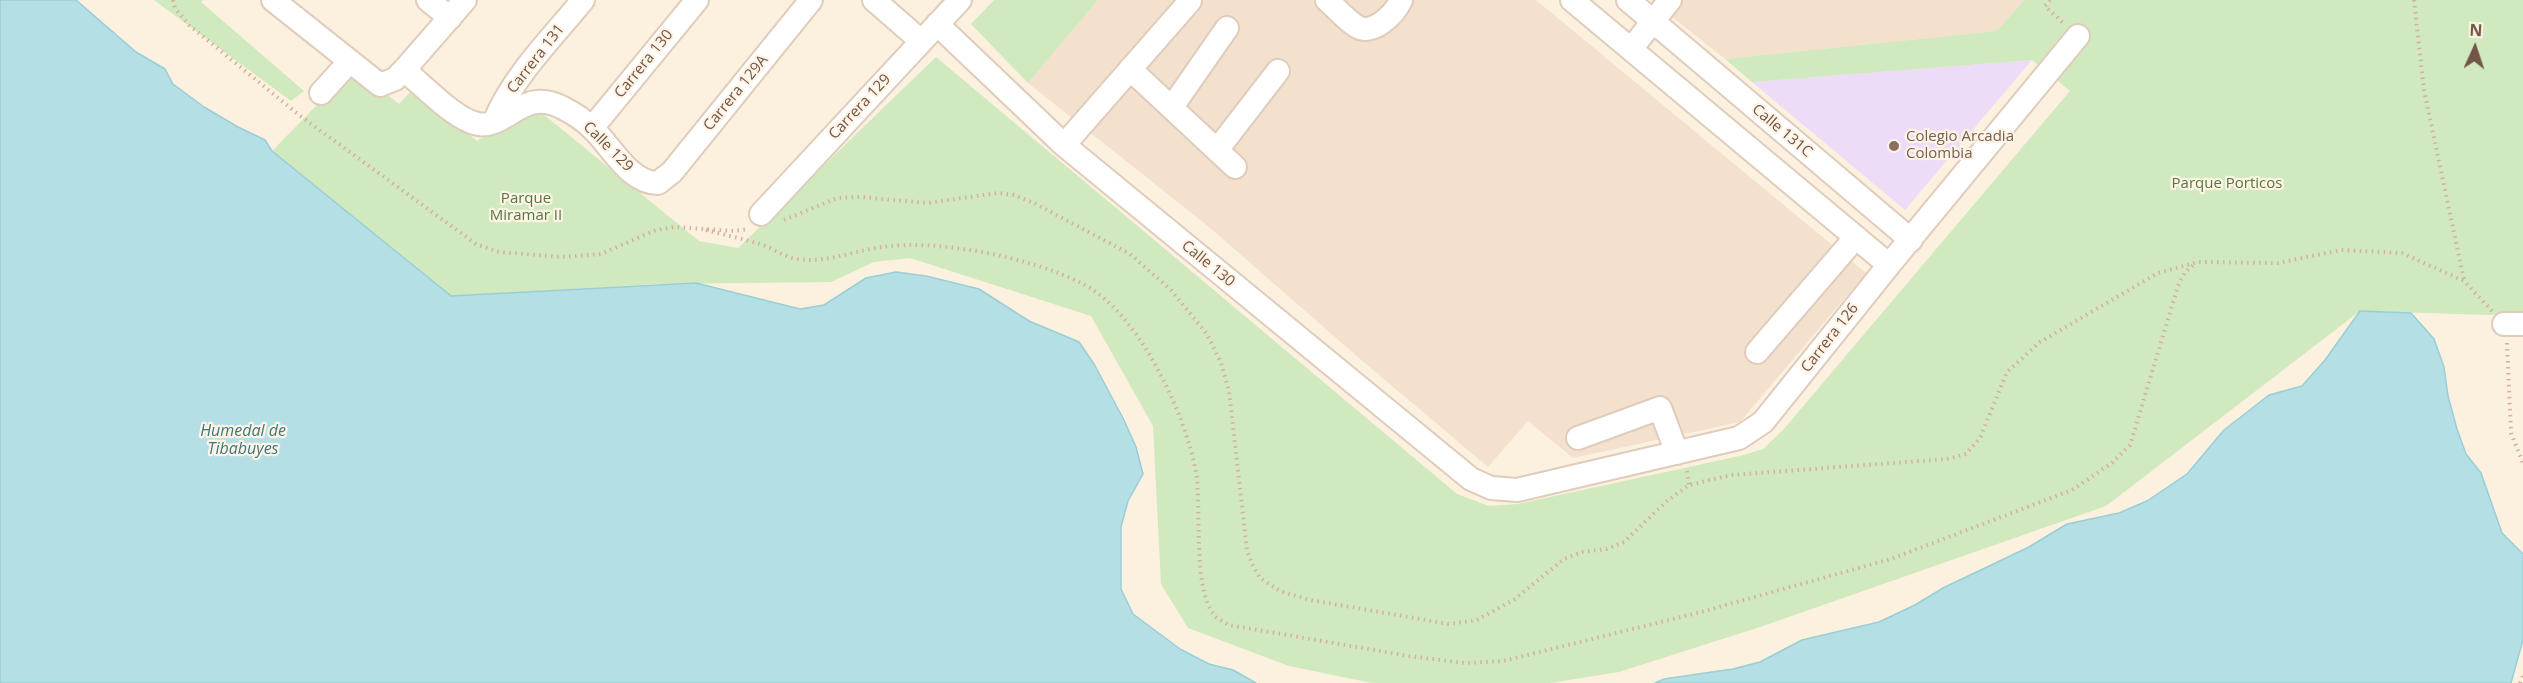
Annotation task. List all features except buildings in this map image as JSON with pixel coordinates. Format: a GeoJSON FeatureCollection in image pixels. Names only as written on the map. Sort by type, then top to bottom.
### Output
{"type":"FeatureCollection","features":[{"type":"Feature","properties":{"kind":"street"},"geometry":{"type":"LineString","coordinates":[[273,0],[380,85],[395,79],[465,0]]}},
{"type":"Feature","properties":{"kind":"street"},"geometry":{"type":"LineString","coordinates":[[428,0],[450,18]]}},
{"type":"Feature","properties":{"kind":"street","name":"Carrera 131"},"geometry":{"type":"LineString","coordinates":[[494,122],[500,106],[521,76],[583,0]]}},
{"type":"Feature","properties":{"kind":"street","name":"Carrera 130"},"geometry":{"type":"LineString","coordinates":[[592,128],[697,0]]}},
{"type":"Feature","properties":{"kind":"street","name":"Carrera 129A"},"geometry":{"type":"LineString","coordinates":[[658,183],[672,172],[811,0]]}},
{"type":"Feature","properties":{"kind":"street"},"geometry":{"type":"LineString","coordinates":[[874,0],[921,41]]}},
{"type":"Feature","properties":{"kind":"street","name":"Carrera 129"},"geometry":{"type":"LineString","coordinates":[[764,221],[921,41],[960,0]]}},
{"type":"Feature","properties":{"kind":"street"},"geometry":{"type":"LineString","coordinates":[[1327,0],[1358,27],[1370,28],[1384,21],[1401,0]]}},
{"type":"Feature","properties":{"kind":"street"},"geometry":{"type":"LineString","coordinates":[[1572,0],[1888,265]]}},
{"type":"Feature","properties":{"kind":"street","name":"Calle 131C"},"geometry":{"type":"LineString","coordinates":[[1628,0],[1911,240]]}},
{"type":"Feature","properties":{"kind":"street"},"geometry":{"type":"LineString","coordinates":[[1631,49],[1670,0]]}},
{"type":"Feature","properties":{"kind":"street"},"geometry":{"type":"LineString","coordinates":[[1064,145],[1190,1]]}},
{"type":"Feature","properties":{"kind":"street","name":"Calle 130"},"geometry":{"type":"LineString","coordinates":[[937,24],[1064,145],[1471,479],[1491,488]]}},
{"type":"Feature","properties":{"kind":"street"},"geometry":{"type":"LineString","coordinates":[[1172,107],[1227,28]]}},
{"type":"Feature","properties":{"kind":"street","name":"Carrera 126"},"geometry":{"type":"LineString","coordinates":[[1491,488],[1517,490],[1739,438],[1763,422],[1888,265],[2078,36]]}},
{"type":"Feature","properties":{"kind":"street"},"geometry":{"type":"LineString","coordinates":[[321,93],[350,61]]}},
{"type":"Feature","properties":{"kind":"street"},"geometry":{"type":"LineString","coordinates":[[1130,69],[1235,167]]}},
{"type":"Feature","properties":{"kind":"street"},"geometry":{"type":"LineString","coordinates":[[404,70],[466,120],[479,124],[494,122]]}},
{"type":"Feature","properties":{"kind":"street"},"geometry":{"type":"LineString","coordinates":[[1217,150],[1278,71]]}},
{"type":"Feature","properties":{"kind":"street","name":"Calle 129"},"geometry":{"type":"LineString","coordinates":[[494,122],[528,103],[541,101],[562,107],[592,128],[627,167],[641,178],[658,183]]}},
{"type":"Feature","properties":{"kind":"street"},"geometry":{"type":"LineString","coordinates":[[1757,352],[1856,237]]}},
{"type":"Feature","properties":{"kind":"street"},"geometry":{"type":"LineString","coordinates":[[1578,438],[1660,408],[1677,453]]}},
{"type":"Feature","properties":{"kind":"path"},"geometry":{"type":"LineString","coordinates":[[172,0],[175,8],[189,25],[299,115],[476,244],[499,252],[562,257],[601,254],[656,230],[675,227],[734,231],[764,221],[797,216],[837,198],[860,197],[927,202],[998,193],[1014,195],[1036,204],[1130,254],[1170,289],[1207,334],[1221,363],[1229,391],[1247,550],[1260,578],[1280,591],[1310,600],[1449,624],[1477,620],[1515,599],[1564,559],[1582,552],[1607,549],[1624,542],[1668,500],[1689,485],[1731,476],[1947,459],[1966,454],[1980,438],[2007,372],[2018,360],[2040,342],[2158,273],[2198,262],[2278,263],[2341,249],[2402,253],[2464,281],[2513,324],[2507,335],[2511,433],[2523,463]]}},
{"type":"Feature","properties":{"kind":"path"},"geometry":{"type":"LineString","coordinates":[[2050,0],[2045,6],[2078,36]]}},
{"type":"Feature","properties":{"kind":"path"},"geometry":{"type":"LineString","coordinates":[[2414,0],[2424,90],[2464,281]]}},
{"type":"Feature","properties":{"kind":"path"},"geometry":{"type":"LineString","coordinates":[[2520,683],[2523,676]]}},
{"type":"Feature","properties":{"kind":"shaded area"},"geometry":{"type":"Polygon","coordinates":[[[1098,0],[1536,0],[1866,273],[1740,422],[1573,458],[1528,421],[1488,467],[1209,227],[1028,83],[1098,0]]]}},
{"type":"Feature","properties":{"kind":"shaded area"},"geometry":{"type":"Polygon","coordinates":[[[1651,0],[2024,0],[1997,31],[1725,59],[1651,0]]]}},
{"type":"Feature","properties":{"kind":"shaded area","name":"Colegio Arcadia Colombia"},"geometry":{"type":"Polygon","coordinates":[[[2032,60],[1905,210],[1752,82],[2032,60]]]}},
{"type":"Feature","properties":{"kind":"green space"},"geometry":{"type":"Polygon","coordinates":[[[154,0],[203,0],[201,2],[304,91],[291,101],[154,0]]]}},
{"type":"Feature","properties":{"kind":"green space"},"geometry":{"type":"Polygon","coordinates":[[[994,0],[1098,0],[1028,83],[971,24],[994,0]]]}},
{"type":"Feature","properties":{"kind":"green space","name":"Parque Porticos"},"geometry":{"type":"Polygon","coordinates":[[[2024,0],[2523,0],[2523,316],[2360,311],[2106,506],[1763,626],[1619,672],[1550,683],[1372,683],[1289,666],[1188,628],[1161,584],[1153,426],[1091,316],[910,258],[874,262],[831,282],[658,284],[451,296],[272,151],[353,68],[399,104],[414,88],[477,141],[532,105],[699,241],[738,248],[936,57],[1457,494],[1489,506],[1518,504],[1763,449],[1783,430],[2070,91],[2032,60],[1752,82],[1725,59],[1997,31],[2024,0]]]}},
{"type":"Feature","properties":{"kind":"water","name":"Humedal de Tibabuyes"},"geometry":{"type":"Polygon","coordinates":[[[0,0],[76,0],[136,52],[165,69],[173,84],[204,107],[265,140],[272,151],[451,296],[696,283],[800,309],[824,305],[866,278],[896,272],[926,276],[979,289],[1029,321],[1079,342],[1094,364],[1124,420],[1136,447],[1143,474],[1128,501],[1121,527],[1121,589],[1133,614],[1180,649],[1209,664],[1233,670],[1256,683],[0,683],[0,0]]]}},
{"type":"Feature","properties":{"kind":"water"},"geometry":{"type":"Polygon","coordinates":[[[2360,311],[2411,313],[2434,339],[2444,367],[2448,396],[2466,454],[2481,473],[2502,533],[2523,554],[2523,640],[2511,683],[1655,683],[1664,679],[1733,669],[1760,662],[1802,640],[1879,622],[2029,547],[2067,524],[2119,513],[2147,501],[2187,474],[2224,430],[2269,395],[2302,386],[2325,360],[2360,311]]]}},
{"type":"Feature","properties":{"kind":"place","name":"Colegio Arcadia Colombia"},"geometry":{"type":"Point","coordinates":[1894,146]}},
{"type":"Feature","properties":{"kind":"park label","name":"Parque Miramar II"},"geometry":{"type":"Point","coordinates":[526,208]}}]}
